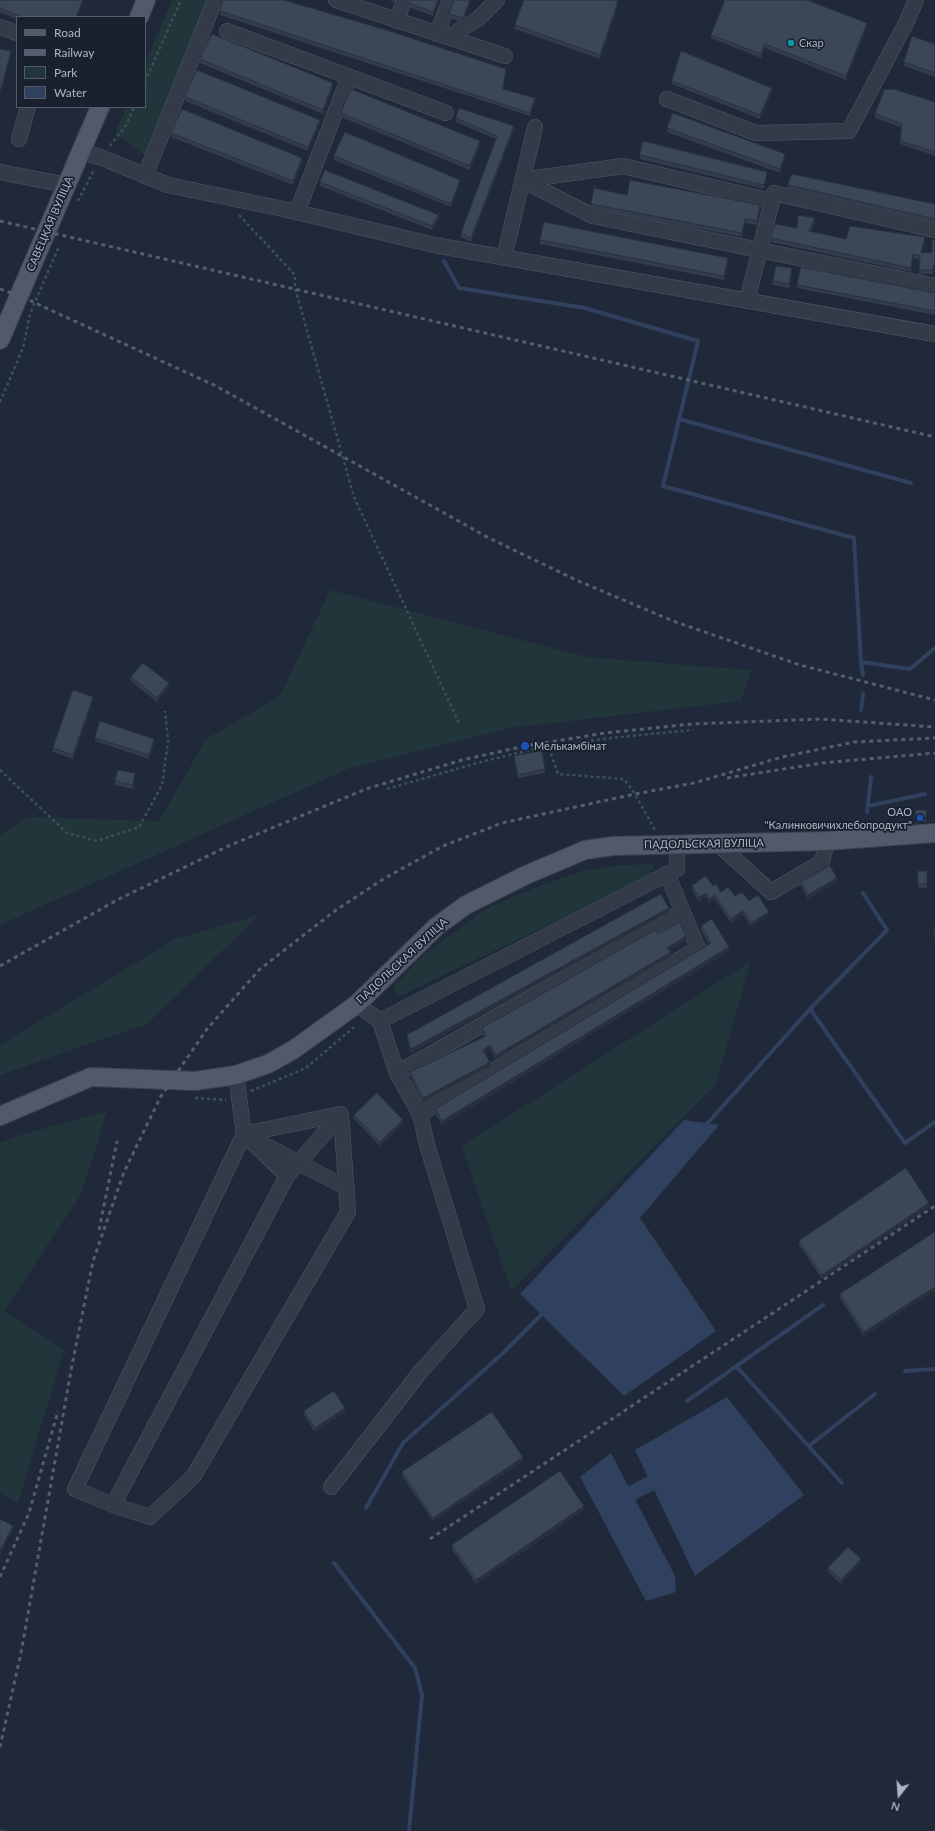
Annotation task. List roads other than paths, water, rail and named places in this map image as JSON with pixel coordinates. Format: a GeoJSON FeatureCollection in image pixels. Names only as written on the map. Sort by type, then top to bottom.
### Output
{"type":"FeatureCollection","features":[{"type":"Feature","properties":{"kind":"main road"},"geometry":{"type":"LineString","coordinates":[[139,16],[146,0]]}},
{"type":"Feature","properties":{"kind":"main road","name":"САВЕЦКАЯ ВУЛІЦА"},"geometry":{"type":"LineString","coordinates":[[0,340],[100,108]]}},
{"type":"Feature","properties":{"kind":"main road","name":"ПАДОЛЬСКАЯ ВУЛІЦА"},"geometry":{"type":"LineString","coordinates":[[0,1116],[91,1077],[195,1081],[236,1075],[268,1064],[293,1050],[357,1004],[437,926],[466,905],[526,875],[585,850],[613,846],[827,841],[935,833]]}},
{"type":"Feature","properties":{"kind":"street"},"geometry":{"type":"LineString","coordinates":[[145,176],[215,0]]}},
{"type":"Feature","properties":{"kind":"street"},"geometry":{"type":"LineString","coordinates":[[336,0],[354,3],[397,20],[505,56]]}},
{"type":"Feature","properties":{"kind":"street"},"geometry":{"type":"LineString","coordinates":[[397,20],[404,0]]}},
{"type":"Feature","properties":{"kind":"street"},"geometry":{"type":"LineString","coordinates":[[443,36],[450,0]]}},
{"type":"Feature","properties":{"kind":"street"},"geometry":{"type":"LineString","coordinates":[[443,36],[478,19],[497,0]]}},
{"type":"Feature","properties":{"kind":"street"},"geometry":{"type":"LineString","coordinates":[[667,99],[756,133],[849,131],[906,23],[916,0]]}},
{"type":"Feature","properties":{"kind":"street"},"geometry":{"type":"LineString","coordinates":[[0,27],[16,33]]}},
{"type":"Feature","properties":{"kind":"street"},"geometry":{"type":"LineString","coordinates":[[227,31],[446,113]]}},
{"type":"Feature","properties":{"kind":"street"},"geometry":{"type":"LineString","coordinates":[[297,212],[349,77]]}},
{"type":"Feature","properties":{"kind":"street"},"geometry":{"type":"LineString","coordinates":[[19,139],[28,108]]}},
{"type":"Feature","properties":{"kind":"street"},"geometry":{"type":"LineString","coordinates":[[504,258],[535,127]]}},
{"type":"Feature","properties":{"kind":"street"},"geometry":{"type":"LineString","coordinates":[[80,152],[100,157],[168,185],[297,212],[434,245],[935,334]]}},
{"type":"Feature","properties":{"kind":"street"},"geometry":{"type":"LineString","coordinates":[[522,180],[623,166],[772,201]]}},
{"type":"Feature","properties":{"kind":"street"},"geometry":{"type":"LineString","coordinates":[[0,172],[67,185]]}},
{"type":"Feature","properties":{"kind":"street"},"geometry":{"type":"LineString","coordinates":[[522,180],[593,216],[935,286]]}},
{"type":"Feature","properties":{"kind":"street"},"geometry":{"type":"LineString","coordinates":[[747,301],[774,194],[935,230]]}},
{"type":"Feature","properties":{"kind":"street"},"geometry":{"type":"LineString","coordinates":[[717,843],[772,892],[822,862],[827,841]]}},
{"type":"Feature","properties":{"kind":"street"},"geometry":{"type":"LineString","coordinates":[[380,1021],[677,869],[670,844]]}},
{"type":"Feature","properties":{"kind":"street"},"geometry":{"type":"LineString","coordinates":[[420,1114],[698,948],[667,874]]}},
{"type":"Feature","properties":{"kind":"street"},"geometry":{"type":"LineString","coordinates":[[397,1073],[682,912]]}},
{"type":"Feature","properties":{"kind":"street"},"geometry":{"type":"LineString","coordinates":[[331,1487],[421,1371],[478,1309],[427,1145],[420,1114],[397,1073],[380,1021],[357,1004]]}},
{"type":"Feature","properties":{"kind":"street"},"geometry":{"type":"LineString","coordinates":[[236,1075],[244,1134],[75,1489],[113,1505],[150,1517],[193,1476],[348,1212],[342,1114]]}},
{"type":"Feature","properties":{"kind":"street"},"geometry":{"type":"LineString","coordinates":[[244,1134],[342,1114]]}},
{"type":"Feature","properties":{"kind":"street"},"geometry":{"type":"LineString","coordinates":[[113,1505],[287,1176],[342,1114]]}},
{"type":"Feature","properties":{"kind":"street"},"geometry":{"type":"LineString","coordinates":[[244,1134],[347,1188]]}},
{"type":"Feature","properties":{"kind":"street"},"geometry":{"type":"LineString","coordinates":[[244,1134],[287,1176]]}},
{"type":"Feature","properties":{"kind":"water"},"geometry":{"type":"Polygon","coordinates":[[[684,1120],[719,1125],[640,1218],[716,1331],[624,1396],[520,1294],[684,1120]]]}},
{"type":"Feature","properties":{"kind":"water"},"geometry":{"type":"Polygon","coordinates":[[[727,1397],[804,1495],[695,1576],[635,1450],[727,1397]]]}},
{"type":"Feature","properties":{"kind":"water"},"geometry":{"type":"Polygon","coordinates":[[[611,1453],[675,1576],[676,1592],[646,1601],[580,1477],[611,1453]]]}},
{"type":"Feature","properties":{"kind":"waterway"},"geometry":{"type":"LineString","coordinates":[[444,261],[459,288],[585,308],[698,341],[663,486],[854,538],[863,675]]}},
{"type":"Feature","properties":{"kind":"waterway"},"geometry":{"type":"LineString","coordinates":[[679,419],[911,483]]}},
{"type":"Feature","properties":{"kind":"waterway"},"geometry":{"type":"LineString","coordinates":[[861,662],[910,669],[935,648]]}},
{"type":"Feature","properties":{"kind":"waterway"},"geometry":{"type":"LineString","coordinates":[[861,710],[863,694]]}},
{"type":"Feature","properties":{"kind":"waterway"},"geometry":{"type":"LineString","coordinates":[[867,812],[871,777]]}},
{"type":"Feature","properties":{"kind":"waterway"},"geometry":{"type":"LineString","coordinates":[[868,806],[925,794]]}},
{"type":"Feature","properties":{"kind":"waterway"},"geometry":{"type":"LineString","coordinates":[[705,1126],[810,1009],[887,930],[863,893]]}},
{"type":"Feature","properties":{"kind":"waterway"},"geometry":{"type":"LineString","coordinates":[[810,1009],[905,1143],[935,1122]]}},
{"type":"Feature","properties":{"kind":"waterway"},"geometry":{"type":"LineString","coordinates":[[687,1401],[823,1305]]}},
{"type":"Feature","properties":{"kind":"waterway"},"geometry":{"type":"LineString","coordinates":[[366,1508],[403,1443],[503,1353],[545,1311]]}},
{"type":"Feature","properties":{"kind":"waterway"},"geometry":{"type":"LineString","coordinates":[[736,1366],[842,1483]]}},
{"type":"Feature","properties":{"kind":"waterway"},"geometry":{"type":"LineString","coordinates":[[905,1371],[935,1369]]}},
{"type":"Feature","properties":{"kind":"waterway"},"geometry":{"type":"LineString","coordinates":[[809,1446],[875,1394]]}},
{"type":"Feature","properties":{"kind":"waterway"},"geometry":{"type":"LineString","coordinates":[[632,1493],[651,1483]]}},
{"type":"Feature","properties":{"kind":"waterway"},"geometry":{"type":"LineString","coordinates":[[334,1563],[415,1668],[422,1695],[409,1831]]}},
{"type":"Feature","properties":{"kind":"railway"},"geometry":{"type":"LineString","coordinates":[[0,221],[935,437]]}},
{"type":"Feature","properties":{"kind":"railway"},"geometry":{"type":"LineString","coordinates":[[0,289],[20,296],[216,386],[489,538],[576,580],[673,621],[800,665],[935,700]]}},
{"type":"Feature","properties":{"kind":"railway"},"geometry":{"type":"LineString","coordinates":[[0,966],[117,900],[226,847],[366,789],[462,760],[525,746],[605,733],[692,724],[820,719],[935,727]]}},
{"type":"Feature","properties":{"kind":"railway"},"geometry":{"type":"LineString","coordinates":[[0,1747],[21,1653],[72,1365],[93,1261],[124,1172],[161,1096],[207,1029],[260,969],[336,910],[385,878],[443,846],[502,823],[635,794],[694,783],[782,757],[854,742],[935,738]]}},
{"type":"Feature","properties":{"kind":"railway"},"geometry":{"type":"LineString","coordinates":[[727,778],[822,763],[935,753]]}},
{"type":"Feature","properties":{"kind":"railway"},"geometry":{"type":"LineString","coordinates":[[99,1230],[117,1141]]}},
{"type":"Feature","properties":{"kind":"railway"},"geometry":{"type":"LineString","coordinates":[[430,1539],[935,1206]]}},
{"type":"Feature","properties":{"kind":"railway"},"geometry":{"type":"LineString","coordinates":[[0,1577],[29,1513],[58,1411]]}},
{"type":"Feature","properties":{"kind":"place","name":"Скар"},"geometry":{"type":"Point","coordinates":[791,43]}},
{"type":"Feature","properties":{"kind":"place","name":"Мелькамбінат"},"geometry":{"type":"Point","coordinates":[525,746]}},
{"type":"Feature","properties":{"kind":"place","name":"ОАО \"Калинковичихлебопродукт\""},"geometry":{"type":"Point","coordinates":[920,818]}}]}
